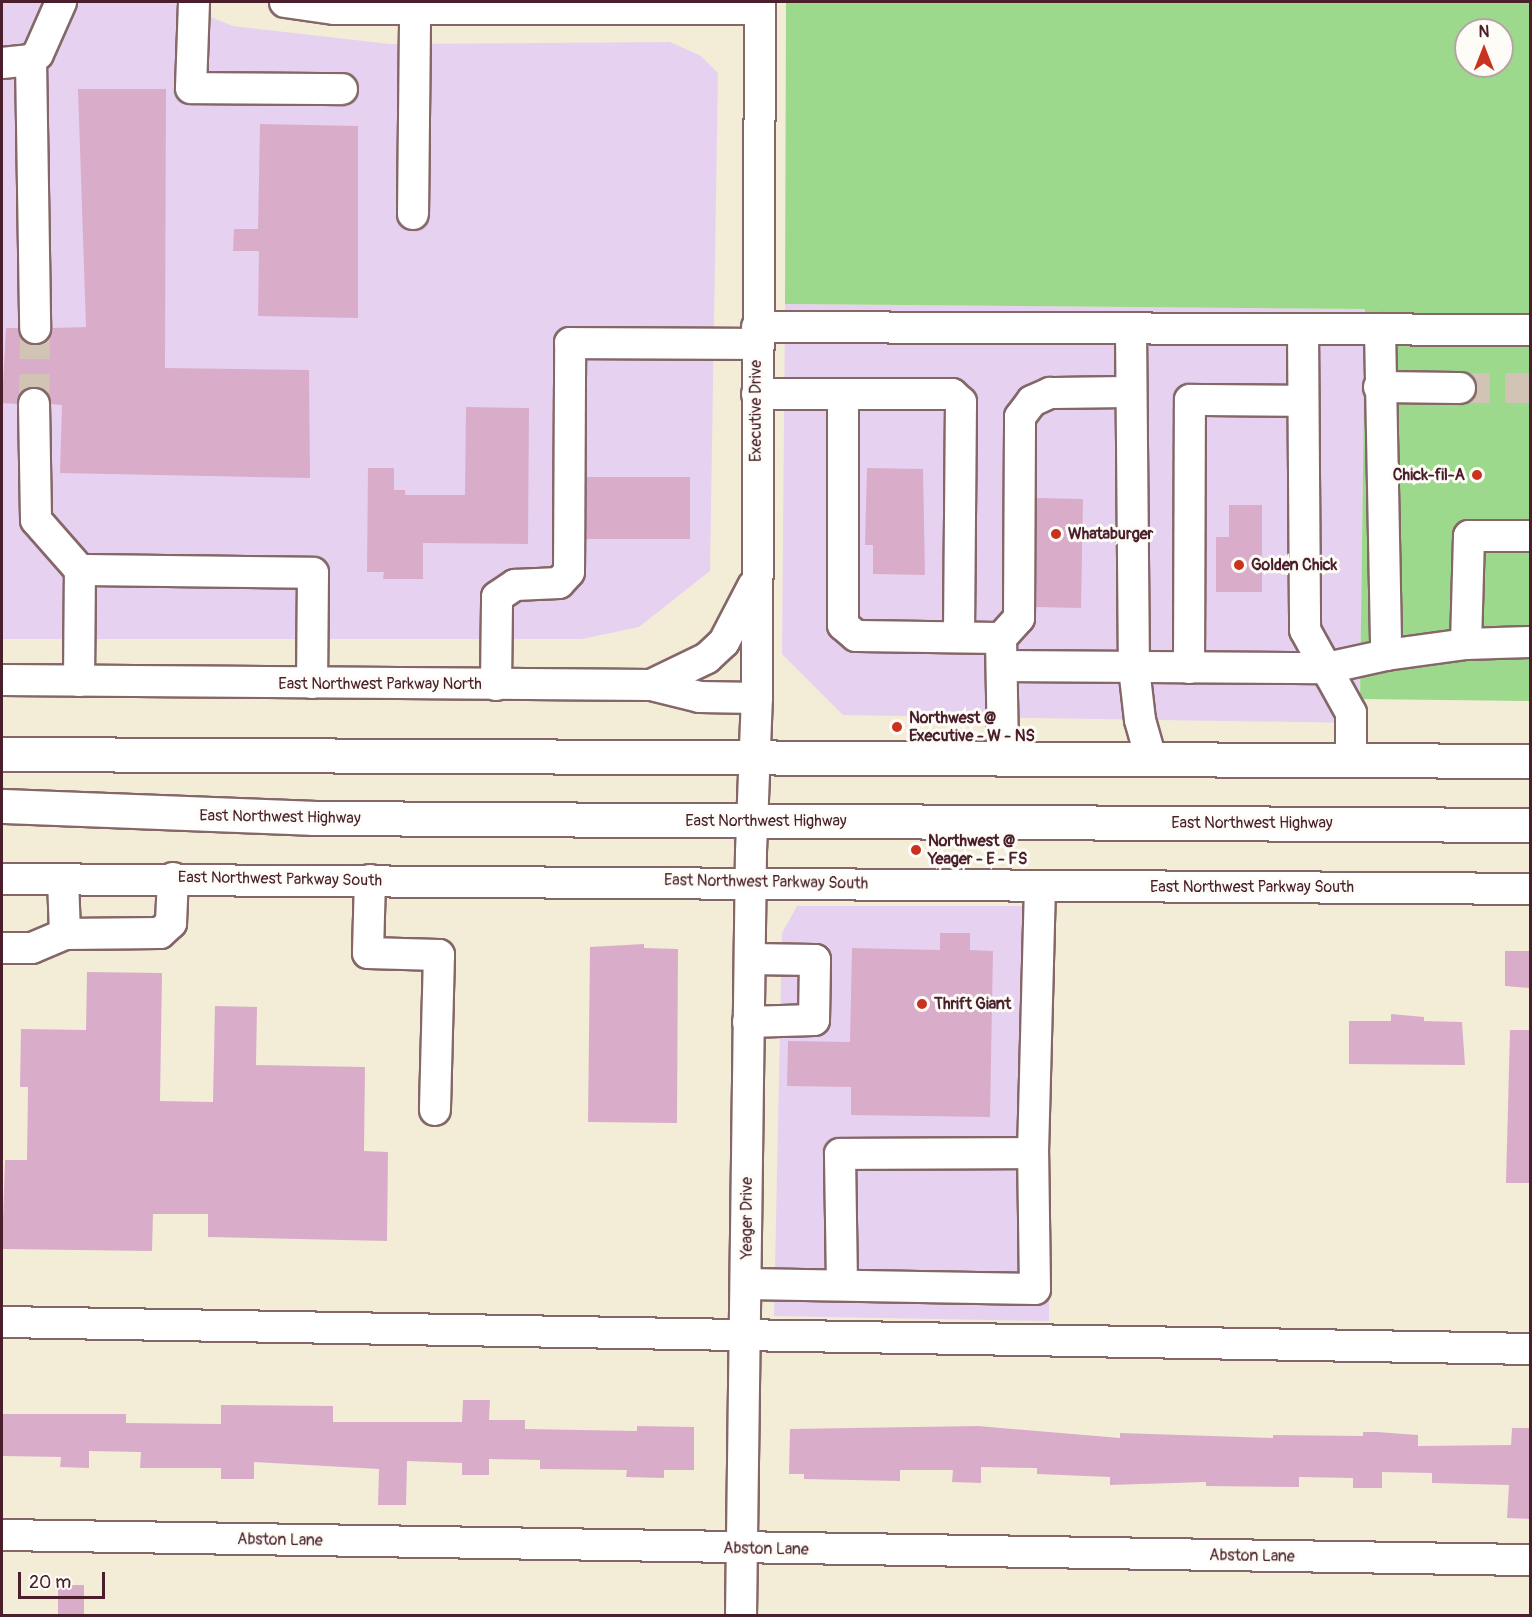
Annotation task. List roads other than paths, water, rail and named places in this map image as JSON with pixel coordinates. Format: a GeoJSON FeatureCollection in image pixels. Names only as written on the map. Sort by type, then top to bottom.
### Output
{"type":"FeatureCollection","features":[{"type":"Feature","properties":{"kind":"main road"},"geometry":{"type":"LineString","coordinates":[[2,754],[1530,761]]}},
{"type":"Feature","properties":{"kind":"main road","name":"East Northwest Highway"},"geometry":{"type":"LineString","coordinates":[[2,806],[254,818],[1530,825]]}},
{"type":"Feature","properties":{"kind":"street"},"geometry":{"type":"LineString","coordinates":[[35,328],[16,61],[38,54],[61,2]]}},
{"type":"Feature","properties":{"kind":"street"},"geometry":{"type":"LineString","coordinates":[[194,2],[191,88],[342,89]]}},
{"type":"Feature","properties":{"kind":"street"},"geometry":{"type":"LineString","coordinates":[[285,2],[334,9],[415,10],[759,5]]}},
{"type":"Feature","properties":{"kind":"street","name":"Executive Drive"},"geometry":{"type":"LineString","coordinates":[[753,820],[756,698],[759,5]]}},
{"type":"Feature","properties":{"kind":"street"},"geometry":{"type":"LineString","coordinates":[[412,214],[415,10]]}},
{"type":"Feature","properties":{"kind":"street"},"geometry":{"type":"LineString","coordinates":[[1131,329],[1134,668],[1140,720],[1151,759]]}},
{"type":"Feature","properties":{"kind":"street"},"geometry":{"type":"LineString","coordinates":[[496,685],[497,597],[515,585],[560,583],[569,572],[570,343],[756,336],[1131,329],[1530,330]]}},
{"type":"Feature","properties":{"kind":"street"},"geometry":{"type":"LineString","coordinates":[[1380,329],[1379,387],[1386,655]]}},
{"type":"Feature","properties":{"kind":"street"},"geometry":{"type":"LineString","coordinates":[[1303,330],[1305,630],[1311,646],[1327,668],[1351,713],[1351,760]]}},
{"type":"Feature","properties":{"kind":"street"},"geometry":{"type":"LineString","coordinates":[[1379,387],[1460,388]]}},
{"type":"Feature","properties":{"kind":"street"},"geometry":{"type":"LineString","coordinates":[[1003,758],[1002,652],[1019,618],[1020,417],[1032,401],[1050,393],[1131,392]]}},
{"type":"Feature","properties":{"kind":"street"},"geometry":{"type":"LineString","coordinates":[[756,393],[952,393],[961,402],[959,637]]}},
{"type":"Feature","properties":{"kind":"street"},"geometry":{"type":"LineString","coordinates":[[843,394],[843,625],[856,636],[959,637],[1002,652],[1134,668],[1327,668],[1386,655],[1466,644],[1530,642]]}},
{"type":"Feature","properties":{"kind":"street"},"geometry":{"type":"LineString","coordinates":[[1189,668],[1190,400],[1303,401]]}},
{"type":"Feature","properties":{"kind":"street"},"geometry":{"type":"LineString","coordinates":[[34,404],[36,520],[80,570],[79,681]]}},
{"type":"Feature","properties":{"kind":"street"},"geometry":{"type":"LineString","coordinates":[[1466,644],[1469,536],[1530,536]]}},
{"type":"Feature","properties":{"kind":"street"},"geometry":{"type":"LineString","coordinates":[[80,570],[313,573],[312,683]]}},
{"type":"Feature","properties":{"kind":"street"},"geometry":{"type":"LineString","coordinates":[[651,685],[707,658],[724,642],[756,581]]}},
{"type":"Feature","properties":{"kind":"street","name":"East Northwest Parkway North"},"geometry":{"type":"LineString","coordinates":[[2,680],[651,685],[700,697],[756,698]]}},
{"type":"Feature","properties":{"kind":"street","name":"Yeager Drive"},"geometry":{"type":"LineString","coordinates":[[741,1616],[747,1284],[750,881],[753,820]]}},
{"type":"Feature","properties":{"kind":"street"},"geometry":{"type":"LineString","coordinates":[[2,948],[32,948],[65,934],[160,933],[171,923],[173,878]]}},
{"type":"Feature","properties":{"kind":"street","name":"East Northwest Parkway South"},"geometry":{"type":"LineString","coordinates":[[2,879],[750,881],[1041,886],[1530,889]]}},
{"type":"Feature","properties":{"kind":"street"},"geometry":{"type":"LineString","coordinates":[[63,879],[65,934]]}},
{"type":"Feature","properties":{"kind":"street"},"geometry":{"type":"LineString","coordinates":[[370,880],[368,953],[439,955],[435,1110]]}},
{"type":"Feature","properties":{"kind":"street"},"geometry":{"type":"LineString","coordinates":[[747,1284],[1035,1289],[1033,1153],[1041,886]]}},
{"type":"Feature","properties":{"kind":"street"},"geometry":{"type":"LineString","coordinates":[[748,1022],[814,1020],[815,960],[750,959]]}},
{"type":"Feature","properties":{"kind":"street"},"geometry":{"type":"LineString","coordinates":[[842,1284],[840,1154],[1033,1153]]}},
{"type":"Feature","properties":{"kind":"street"},"geometry":{"type":"LineString","coordinates":[[2,1322],[1530,1349]]}},
{"type":"Feature","properties":{"kind":"street","name":"Abston Lane"},"geometry":{"type":"LineString","coordinates":[[2,1535],[1530,1560]]}},
{"type":"Feature","properties":{"kind":"tunnel"},"geometry":{"type":"LineString","coordinates":[[34,404],[35,328]]}},
{"type":"Feature","properties":{"kind":"tunnel"},"geometry":{"type":"LineString","coordinates":[[1460,388],[1530,388]]}},
{"type":"Feature","properties":{"kind":"place","name":"Chick-fil-A"},"geometry":{"type":"Point","coordinates":[1477,475]}},
{"type":"Feature","properties":{"kind":"place","name":"Whataburger"},"geometry":{"type":"Point","coordinates":[1056,534]}},
{"type":"Feature","properties":{"kind":"place","name":"Golden Chick"},"geometry":{"type":"Point","coordinates":[1239,565]}},
{"type":"Feature","properties":{"kind":"place","name":"Northwest @ Executive - W - NS"},"geometry":{"type":"Point","coordinates":[897,727]}},
{"type":"Feature","properties":{"kind":"place","name":"Northwest @ Yeager - E - FS"},"geometry":{"type":"Point","coordinates":[916,850]}},
{"type":"Feature","properties":{"kind":"place","name":"Thrift Giant"},"geometry":{"type":"Point","coordinates":[922,1004]}}]}
